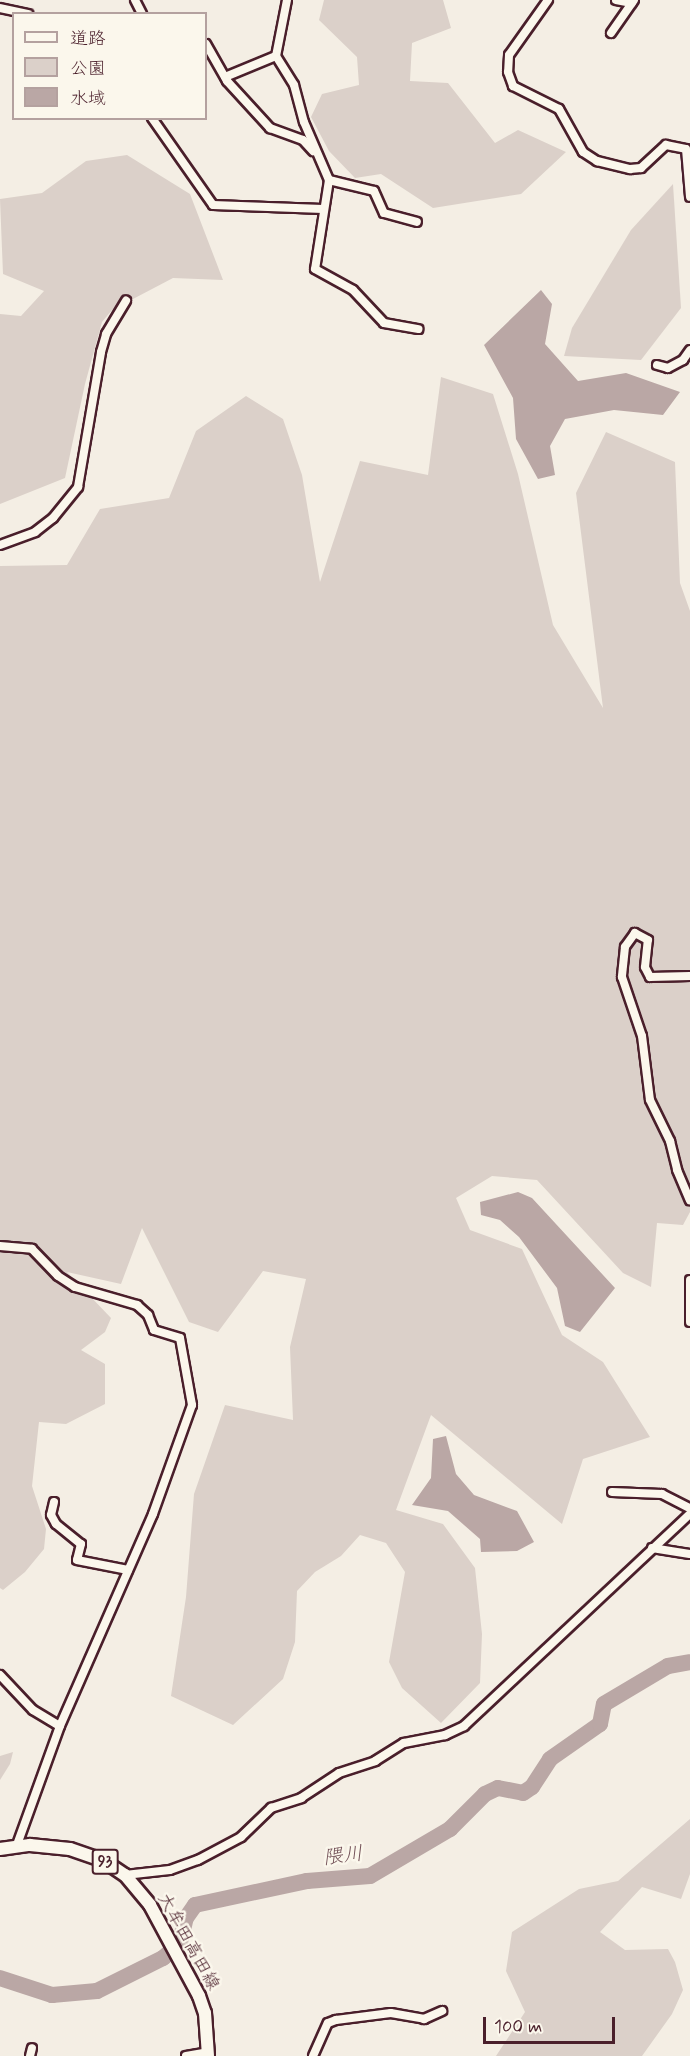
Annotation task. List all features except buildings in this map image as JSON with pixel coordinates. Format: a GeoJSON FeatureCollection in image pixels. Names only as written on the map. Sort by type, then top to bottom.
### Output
{"type":"FeatureCollection","features":[{"type":"Feature","properties":{"kind":"main road","name":"大牟田高田線"},"geometry":{"type":"LineString","coordinates":[[0,1849],[17,1845],[51,1846],[84,1852],[125,1875],[150,1905],[205,2013],[208,2054]]}},
{"type":"Feature","properties":{"kind":"street"},"geometry":{"type":"LineString","coordinates":[[287,0],[276,56],[294,85],[318,157],[329,180],[315,269],[353,290],[384,323],[418,329]]}},
{"type":"Feature","properties":{"kind":"street"},"geometry":{"type":"LineString","coordinates":[[548,0],[509,55],[508,72],[513,86],[559,109],[583,152],[597,161],[630,169],[641,168],[666,145],[686,149],[690,197]]}},
{"type":"Feature","properties":{"kind":"street"},"geometry":{"type":"LineString","coordinates":[[616,0],[633,1]]}},
{"type":"Feature","properties":{"kind":"street"},"geometry":{"type":"LineString","coordinates":[[611,33],[633,1]]}},
{"type":"Feature","properties":{"kind":"street"},"geometry":{"type":"LineString","coordinates":[[0,8],[19,12]]}},
{"type":"Feature","properties":{"kind":"street"},"geometry":{"type":"LineString","coordinates":[[207,46],[225,77],[270,128],[303,140],[318,157]]}},
{"type":"Feature","properties":{"kind":"street"},"geometry":{"type":"LineString","coordinates":[[225,77],[276,56]]}},
{"type":"Feature","properties":{"kind":"street"},"geometry":{"type":"LineString","coordinates":[[153,120],[213,205],[323,209]]}},
{"type":"Feature","properties":{"kind":"street"},"geometry":{"type":"LineString","coordinates":[[329,180],[374,191],[384,213],[417,222]]}},
{"type":"Feature","properties":{"kind":"street"},"geometry":{"type":"LineString","coordinates":[[0,545],[35,532],[53,518],[78,487],[100,352],[110,325],[126,301]]}},
{"type":"Feature","properties":{"kind":"street"},"geometry":{"type":"LineString","coordinates":[[657,365],[668,368],[683,360],[690,350]]}},
{"type":"Feature","properties":{"kind":"street"},"geometry":{"type":"LineString","coordinates":[[690,976],[650,977],[645,967],[648,940],[635,933],[625,947],[622,977],[642,1036],[650,1100],[670,1141],[677,1170],[690,1200]]}},
{"type":"Feature","properties":{"kind":"street"},"geometry":{"type":"LineString","coordinates":[[0,1246],[32,1249],[58,1276],[75,1287],[137,1305],[148,1315],[154,1330],[180,1338],[192,1405],[175,1460],[60,1726],[17,1845]]}},
{"type":"Feature","properties":{"kind":"street"},"geometry":{"type":"LineString","coordinates":[[690,1280],[690,1322]]}},
{"type":"Feature","properties":{"kind":"street"},"geometry":{"type":"LineString","coordinates":[[612,1492],[662,1494],[690,1508]]}},
{"type":"Feature","properties":{"kind":"street"},"geometry":{"type":"LineString","coordinates":[[54,1502],[51,1515],[56,1524],[81,1544],[77,1560],[128,1570]]}},
{"type":"Feature","properties":{"kind":"street"},"geometry":{"type":"LineString","coordinates":[[125,1875],[170,1870],[198,1860],[241,1837],[271,1808],[300,1798],[339,1773],[375,1761],[404,1743],[445,1735],[464,1726],[690,1514]]}},
{"type":"Feature","properties":{"kind":"street"},"geometry":{"type":"LineString","coordinates":[[652,1548],[690,1554]]}},
{"type":"Feature","properties":{"kind":"street"},"geometry":{"type":"LineString","coordinates":[[0,1675],[33,1710],[60,1726]]}},
{"type":"Feature","properties":{"kind":"street"},"geometry":{"type":"LineString","coordinates":[[313,2056],[328,2023],[336,2020],[391,2013],[424,2019],[442,2011]]}},
{"type":"Feature","properties":{"kind":"street"},"geometry":{"type":"LineString","coordinates":[[186,2056],[208,2054]]}},
{"type":"Feature","properties":{"kind":"green space"},"geometry":{"type":"Polygon","coordinates":[[[324,0],[443,0],[451,28],[412,43],[410,81],[448,83],[495,143],[518,130],[566,152],[521,194],[433,208],[381,174],[355,178],[329,151],[311,117],[322,94],[359,85],[357,57],[319,20],[324,0]]]}},
{"type":"Feature","properties":{"kind":"green space"},"geometry":{"type":"Polygon","coordinates":[[[127,155],[190,194],[223,280],[173,278],[112,310],[102,322],[85,384],[65,478],[0,504],[0,314],[21,316],[44,291],[3,274],[0,199],[42,193],[86,161],[127,155]]]}},
{"type":"Feature","properties":{"kind":"green space"},"geometry":{"type":"Polygon","coordinates":[[[673,184],[681,308],[641,360],[564,356],[572,328],[631,230],[673,184]]]}},
{"type":"Feature","properties":{"kind":"green space"},"geometry":{"type":"Polygon","coordinates":[[[441,377],[493,394],[518,474],[553,625],[603,708],[576,493],[606,432],[675,462],[680,583],[690,611],[690,1212],[683,1225],[657,1223],[651,1287],[623,1273],[537,1180],[492,1176],[456,1198],[470,1230],[522,1249],[562,1335],[603,1362],[650,1437],[583,1459],[562,1524],[431,1415],[396,1510],[443,1524],[475,1568],[482,1634],[480,1683],[441,1723],[402,1688],[389,1662],[405,1572],[386,1543],[360,1535],[341,1556],[315,1572],[297,1591],[295,1642],[283,1679],[233,1725],[171,1696],[186,1597],[194,1494],[225,1405],[293,1420],[290,1347],[306,1279],[263,1271],[218,1332],[189,1322],[142,1228],[121,1284],[67,1272],[111,1318],[105,1332],[81,1350],[105,1364],[105,1404],[66,1424],[39,1422],[32,1486],[46,1529],[44,1549],[25,1572],[3,1590],[0,1588],[0,566],[67,565],[100,509],[169,498],[196,431],[246,396],[283,419],[302,475],[320,582],[360,461],[428,475],[441,377]]]}},
{"type":"Feature","properties":{"kind":"green space"},"geometry":{"type":"Polygon","coordinates":[[[13,1752],[10,1764],[0,1780],[0,1756],[13,1752]]]}},
{"type":"Feature","properties":{"kind":"green space"},"geometry":{"type":"Polygon","coordinates":[[[690,1819],[690,1874],[681,1899],[642,1887],[600,1932],[625,1950],[668,1949],[675,1962],[683,1990],[672,2014],[642,2056],[496,2056],[525,2012],[506,1971],[512,1932],[579,1889],[618,1881],[690,1819]]]}},
{"type":"Feature","properties":{"kind":"water"},"geometry":{"type":"Polygon","coordinates":[[[541,290],[552,304],[545,344],[578,381],[626,373],[680,392],[663,415],[614,410],[565,419],[550,446],[555,475],[538,479],[516,439],[513,398],[484,345],[541,290]]]}},
{"type":"Feature","properties":{"kind":"water"},"geometry":{"type":"Polygon","coordinates":[[[518,1192],[532,1198],[615,1288],[580,1332],[565,1326],[557,1288],[519,1237],[500,1220],[481,1215],[480,1202],[518,1192]]]}},
{"type":"Feature","properties":{"kind":"water"},"geometry":{"type":"Polygon","coordinates":[[[446,1436],[456,1474],[474,1495],[517,1511],[534,1542],[517,1551],[481,1552],[480,1539],[448,1511],[412,1505],[431,1478],[433,1439],[446,1436]]]}},
{"type":"Feature","properties":{"kind":"waterway","name":"隈川"},"geometry":{"type":"LineString","coordinates":[[0,1978],[52,1995],[97,1991],[163,1958],[180,1943],[186,1918],[195,1905],[307,1881],[370,1876],[450,1829],[485,1794],[498,1788],[523,1793],[532,1787],[550,1759],[600,1724],[604,1704],[668,1666],[690,1662]]}}]}
